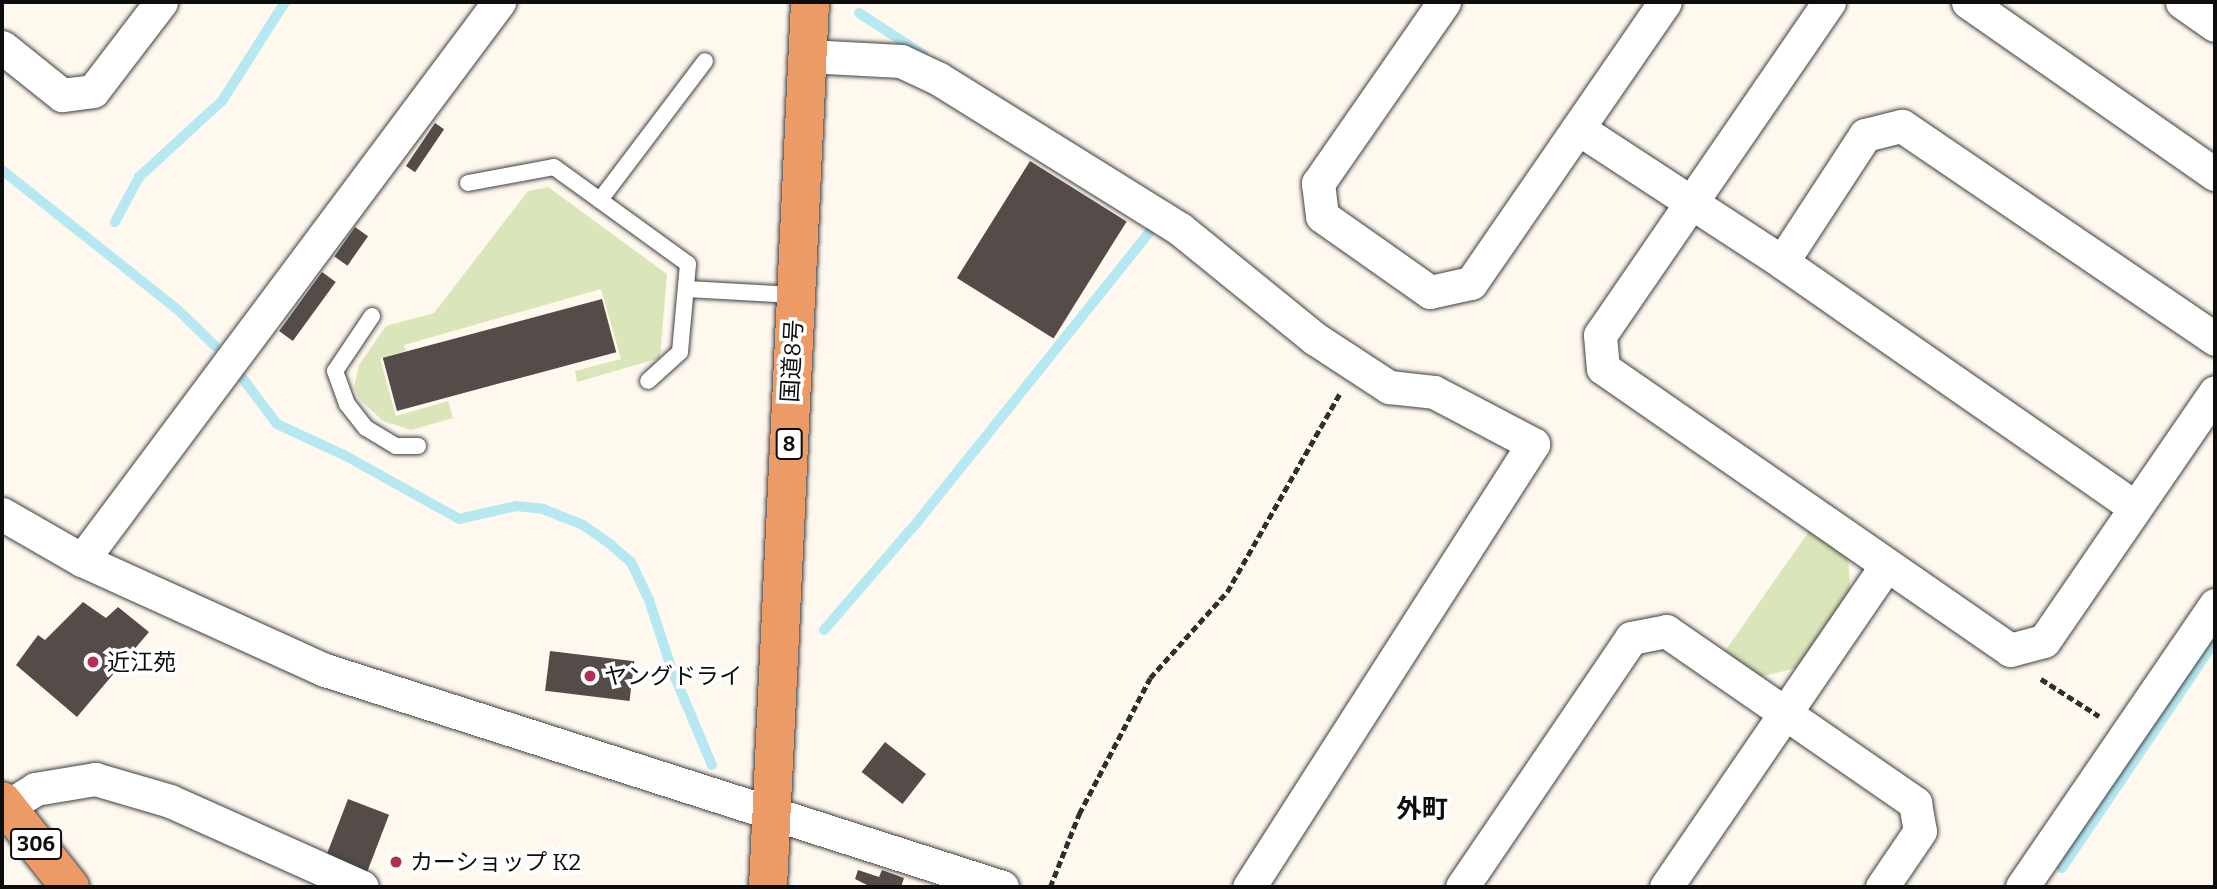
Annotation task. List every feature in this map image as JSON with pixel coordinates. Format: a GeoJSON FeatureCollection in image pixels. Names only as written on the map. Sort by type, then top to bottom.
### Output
{"type":"FeatureCollection","features":[{"type":"Feature","properties":{"kind":"highway","name":"国道8号"},"geometry":{"type":"LineString","coordinates":[[768,887],[810,2]]}},
{"type":"Feature","properties":{"kind":"highway","name":"306"},"geometry":{"type":"LineString","coordinates":[[3,806],[70,887]]}},
{"type":"Feature","properties":{"kind":"street"},"geometry":{"type":"LineString","coordinates":[[2,47],[62,95],[93,91],[161,2]]}},
{"type":"Feature","properties":{"kind":"street"},"geometry":{"type":"LineString","coordinates":[[82,560],[499,2]]}},
{"type":"Feature","properties":{"kind":"street"},"geometry":{"type":"LineString","coordinates":[[1444,2],[1318,183],[1322,216],[1430,292],[1471,283],[1665,2]]}},
{"type":"Feature","properties":{"kind":"street"},"geometry":{"type":"LineString","coordinates":[[1829,2],[1600,335],[1603,368],[2010,650],[2044,641],[2215,392]]}},
{"type":"Feature","properties":{"kind":"street"},"geometry":{"type":"LineString","coordinates":[[1968,2],[2215,174]]}},
{"type":"Feature","properties":{"kind":"street"},"geometry":{"type":"LineString","coordinates":[[2182,2],[2215,25]]}},
{"type":"Feature","properties":{"kind":"street"},"geometry":{"type":"LineString","coordinates":[[807,56],[901,61],[939,79],[1180,229],[1314,338],[1389,387],[1434,392],[1533,444],[1249,887]]}},
{"type":"Feature","properties":{"kind":"street"},"geometry":{"type":"LineString","coordinates":[[1782,262],[1865,135],[1902,126],[2215,339]]}},
{"type":"Feature","properties":{"kind":"street"},"geometry":{"type":"LineString","coordinates":[[1579,129],[1782,262],[2134,508]]}},
{"type":"Feature","properties":{"kind":"street"},"geometry":{"type":"LineString","coordinates":[[2,514],[82,560],[325,670],[620,762],[772,817],[1002,887]]}},
{"type":"Feature","properties":{"kind":"street"},"geometry":{"type":"LineString","coordinates":[[1666,887],[1886,566]]}},
{"type":"Feature","properties":{"kind":"street"},"geometry":{"type":"LineString","coordinates":[[2030,884],[2125,733],[2215,605]]}},
{"type":"Feature","properties":{"kind":"street"},"geometry":{"type":"LineString","coordinates":[[1462,887],[1631,638],[1665,631],[1915,803],[1920,831],[1882,887]]}},
{"type":"Feature","properties":{"kind":"street"},"geometry":{"type":"LineString","coordinates":[[3,806],[35,789],[95,779],[170,801],[362,887]]}},
{"type":"Feature","properties":{"kind":"lane"},"geometry":{"type":"LineString","coordinates":[[600,200],[705,61]]}},
{"type":"Feature","properties":{"kind":"lane"},"geometry":{"type":"LineString","coordinates":[[468,183],[554,167],[688,264],[680,352],[648,381]]}},
{"type":"Feature","properties":{"kind":"lane"},"geometry":{"type":"LineString","coordinates":[[686,289],[796,295]]}},
{"type":"Feature","properties":{"kind":"lane"},"geometry":{"type":"LineString","coordinates":[[372,316],[335,371],[347,404],[366,428],[397,446],[418,446]]}},
{"type":"Feature","properties":{"kind":"path"},"geometry":{"type":"LineString","coordinates":[[1050,887],[1079,814],[1150,678],[1227,592],[1356,365]]}},
{"type":"Feature","properties":{"kind":"path"},"geometry":{"type":"LineString","coordinates":[[2010,650],[2039,677],[2125,733]]}},
{"type":"Feature","properties":{"kind":"green space"},"geometry":{"type":"Polygon","coordinates":[[[548,187],[667,274],[660,358],[577,382],[575,371],[621,359],[601,289],[404,345],[406,351],[380,358],[396,416],[448,401],[453,418],[411,430],[383,421],[359,399],[354,387],[359,365],[386,326],[434,313],[528,191],[548,187]]]}},
{"type":"Feature","properties":{"kind":"green space"},"geometry":{"type":"Polygon","coordinates":[[[1810,530],[1848,556],[1851,597],[1796,668],[1760,677],[1723,654],[1810,530]]]}},
{"type":"Feature","properties":{"kind":"building"},"geometry":{"type":"Polygon","coordinates":[[[435,123],[444,129],[415,172],[406,166],[435,123]]]}},
{"type":"Feature","properties":{"kind":"building"},"geometry":{"type":"Polygon","coordinates":[[[1030,161],[1127,221],[1054,338],[957,278],[1030,161]]]}},
{"type":"Feature","properties":{"kind":"building"},"geometry":{"type":"Polygon","coordinates":[[[355,227],[368,236],[347,266],[334,256],[355,227]]]}},
{"type":"Feature","properties":{"kind":"building"},"geometry":{"type":"Polygon","coordinates":[[[322,272],[336,282],[293,341],[279,331],[322,272]]]}},
{"type":"Feature","properties":{"kind":"building"},"geometry":{"type":"Polygon","coordinates":[[[602,299],[616,352],[397,411],[383,358],[602,299]]]}},
{"type":"Feature","properties":{"kind":"building"},"geometry":{"type":"Polygon","coordinates":[[[83,602],[106,618],[118,607],[149,632],[77,717],[16,665],[38,635],[45,640],[83,602]]]}},
{"type":"Feature","properties":{"kind":"building","name":"ヤングドライ"},"geometry":{"type":"Polygon","coordinates":[[[550,651],[634,661],[629,701],[545,691],[550,651]]]}},
{"type":"Feature","properties":{"kind":"building"},"geometry":{"type":"Polygon","coordinates":[[[885,742],[926,774],[903,804],[862,772],[885,742]]]}},
{"type":"Feature","properties":{"kind":"building"},"geometry":{"type":"Polygon","coordinates":[[[348,799],[389,815],[364,879],[323,863],[348,799]]]}},
{"type":"Feature","properties":{"kind":"building"},"geometry":{"type":"Polygon","coordinates":[[[858,870],[879,877],[882,870],[904,878],[901,887],[871,887],[855,879],[858,870]]]}},
{"type":"Feature","properties":{"kind":"waterway"},"geometry":{"type":"LineString","coordinates":[[115,222],[139,177],[222,101],[285,2]]}},
{"type":"Feature","properties":{"kind":"waterway"},"geometry":{"type":"LineString","coordinates":[[859,13],[924,55]]}},
{"type":"Feature","properties":{"kind":"waterway"},"geometry":{"type":"LineString","coordinates":[[2,170],[177,309],[215,346]]}},
{"type":"Feature","properties":{"kind":"waterway"},"geometry":{"type":"LineString","coordinates":[[824,630],[918,521],[1154,226]]}},
{"type":"Feature","properties":{"kind":"waterway"},"geometry":{"type":"LineString","coordinates":[[240,375],[277,424],[346,456],[459,519],[516,506],[543,509],[583,525],[610,544],[631,562],[649,600],[672,670],[712,765]]}},
{"type":"Feature","properties":{"kind":"waterway"},"geometry":{"type":"LineString","coordinates":[[2062,868],[2215,641]]}},
{"type":"Feature","properties":{"kind":"place","name":"近江苑"},"geometry":{"type":"Point","coordinates":[93,662]}},
{"type":"Feature","properties":{"kind":"place","name":"ヤングドライ"},"geometry":{"type":"Point","coordinates":[590,676]}},
{"type":"Feature","properties":{"kind":"place","name":"カーショップ K2"},"geometry":{"type":"Point","coordinates":[396,862]}},
{"type":"Feature","properties":{"kind":"district","name":"外町"},"geometry":{"type":"Point","coordinates":[1422,810]}}]}
